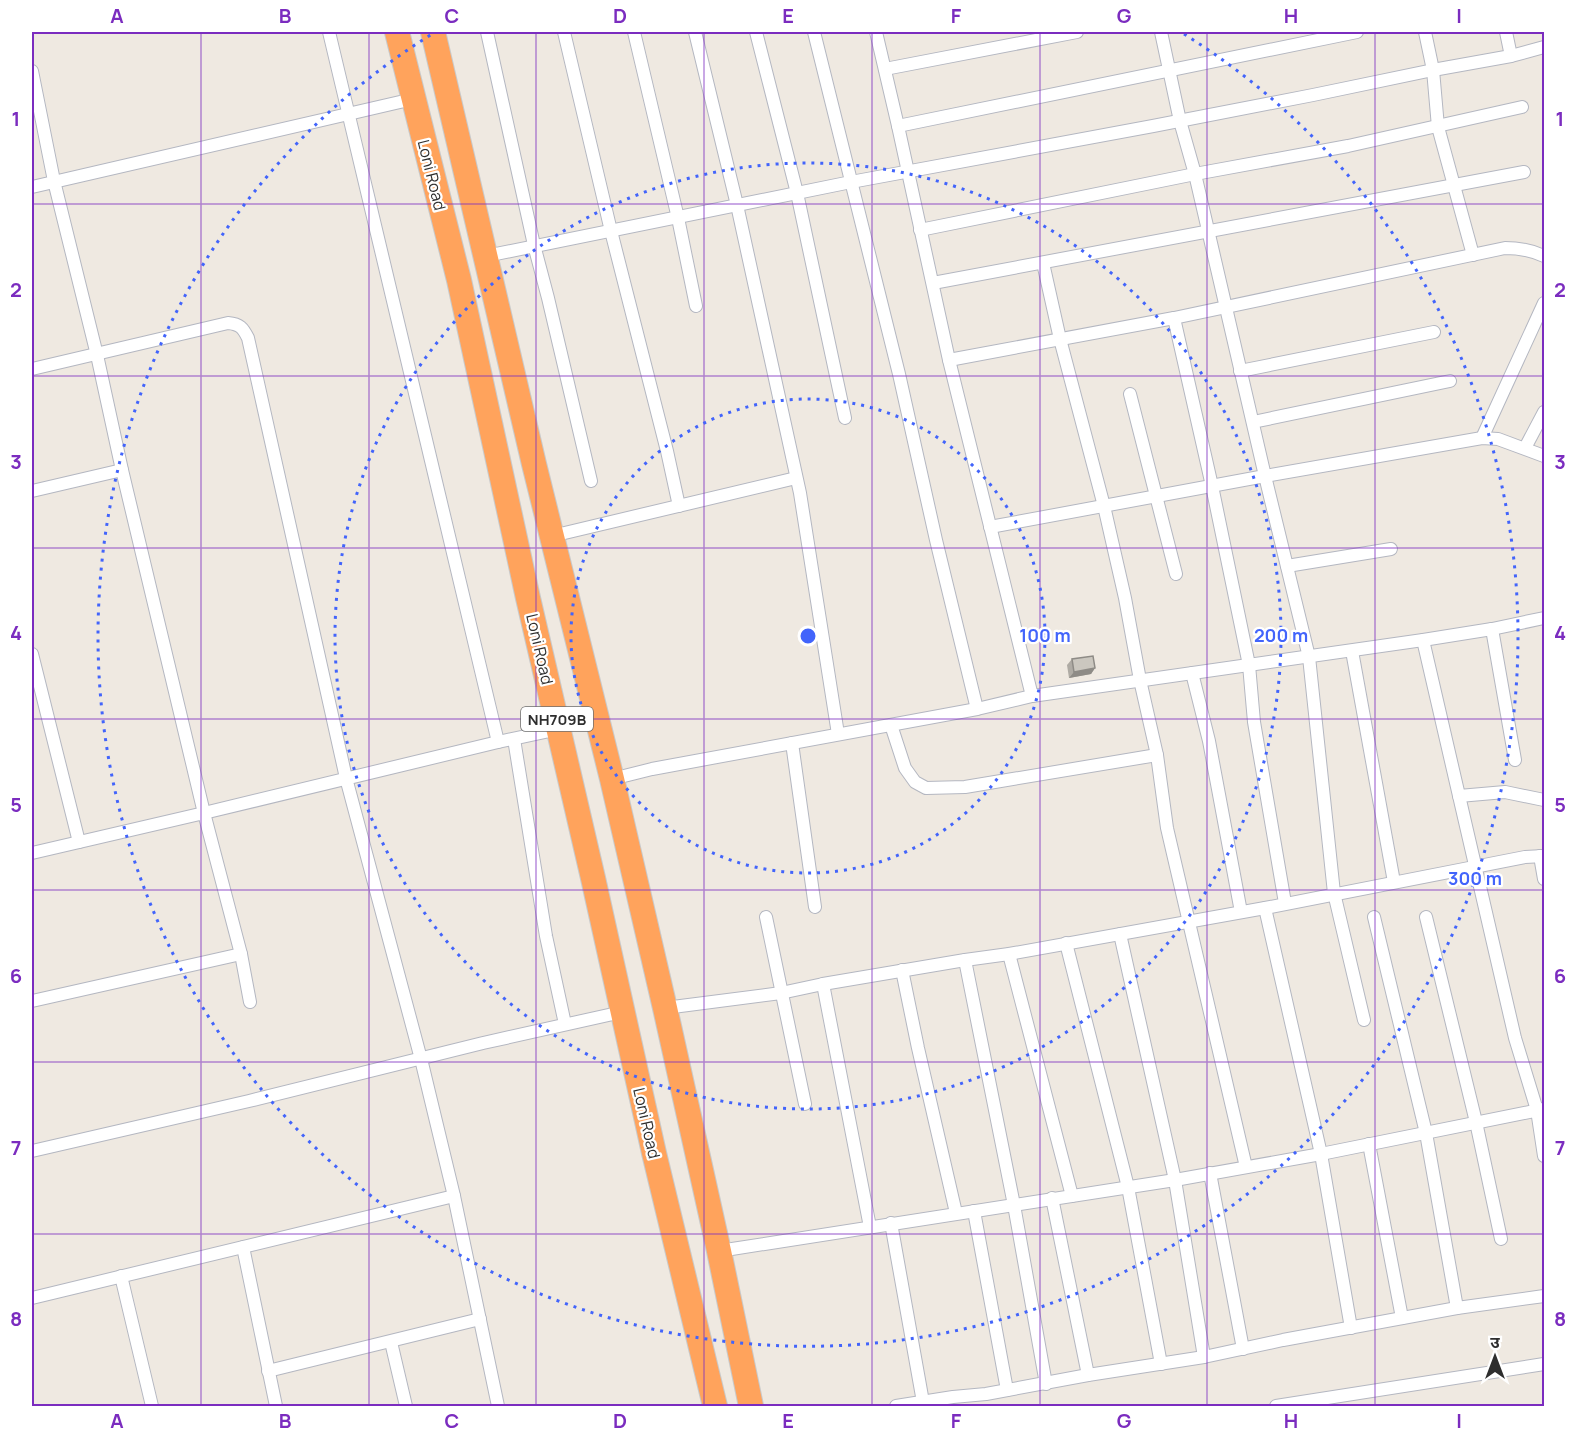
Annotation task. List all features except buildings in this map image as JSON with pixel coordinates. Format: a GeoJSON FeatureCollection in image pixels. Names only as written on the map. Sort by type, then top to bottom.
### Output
{"type":"FeatureCollection","features":[{"type":"Feature","properties":{"kind":"highway","name":"Loni Road"},"geometry":{"type":"LineString","coordinates":[[397,32],[459,280],[528,598],[594,878],[654,1153],[716,1407]]}},
{"type":"Feature","properties":{"kind":"highway","name":"Loni Road"},"geometry":{"type":"LineString","coordinates":[[433,32],[665,1008],[751,1407]]}},
{"type":"Feature","properties":{"kind":"street"},"geometry":{"type":"LineString","coordinates":[[329,32],[498,742]]}},
{"type":"Feature","properties":{"kind":"street"},"geometry":{"type":"LineString","coordinates":[[487,32],[534,245],[591,481]]}},
{"type":"Feature","properties":{"kind":"street"},"geometry":{"type":"LineString","coordinates":[[564,32],[679,506]]}},
{"type":"Feature","properties":{"kind":"street"},"geometry":{"type":"LineString","coordinates":[[634,32],[678,218],[696,306]]}},
{"type":"Feature","properties":{"kind":"street"},"geometry":{"type":"LineString","coordinates":[[694,32],[737,205],[796,478],[838,734]]}},
{"type":"Feature","properties":{"kind":"street"},"geometry":{"type":"LineString","coordinates":[[756,32],[797,193],[844,418]]}},
{"type":"Feature","properties":{"kind":"street"},"geometry":{"type":"LineString","coordinates":[[814,32],[899,374],[976,709]]}},
{"type":"Feature","properties":{"kind":"street"},"geometry":{"type":"LineString","coordinates":[[876,32],[949,360],[1032,696]]}},
{"type":"Feature","properties":{"kind":"street"},"geometry":{"type":"LineString","coordinates":[[885,69],[1077,32]]}},
{"type":"Feature","properties":{"kind":"street"},"geometry":{"type":"LineString","coordinates":[[1161,32],[1180,121],[1195,174],[1309,657],[1334,893],[1364,1020]]}},
{"type":"Feature","properties":{"kind":"street"},"geometry":{"type":"LineString","coordinates":[[898,126],[1357,32]]}},
{"type":"Feature","properties":{"kind":"street"},"geometry":{"type":"LineString","coordinates":[[1425,32],[1433,70],[1438,127],[1473,255]]}},
{"type":"Feature","properties":{"kind":"street"},"geometry":{"type":"LineString","coordinates":[[1506,32],[1511,56]]}},
{"type":"Feature","properties":{"kind":"street"},"geometry":{"type":"LineString","coordinates":[[486,256],[851,182],[993,157],[1511,56],[1545,47]]}},
{"type":"Feature","properties":{"kind":"street"},"geometry":{"type":"LineString","coordinates":[[32,71],[54,181],[204,813],[241,954],[250,1002]]}},
{"type":"Feature","properties":{"kind":"street"},"geometry":{"type":"LineString","coordinates":[[32,187],[413,99]]}},
{"type":"Feature","properties":{"kind":"street"},"geometry":{"type":"LineString","coordinates":[[920,230],[1195,174],[1347,146],[1522,107]]}},
{"type":"Feature","properties":{"kind":"street"},"geometry":{"type":"LineString","coordinates":[[933,283],[1524,172]]}},
{"type":"Feature","properties":{"kind":"street"},"geometry":{"type":"LineString","coordinates":[[949,360],[1226,308],[1505,248],[1531,250],[1545,256]]}},
{"type":"Feature","properties":{"kind":"street"},"geometry":{"type":"LineString","coordinates":[[1043,263],[1125,598],[1157,755],[1167,828],[1246,1167]]}},
{"type":"Feature","properties":{"kind":"street"},"geometry":{"type":"LineString","coordinates":[[1482,438],[1545,303]]}},
{"type":"Feature","properties":{"kind":"street"},"geometry":{"type":"LineString","coordinates":[[1174,318],[1249,665],[1254,722],[1285,903]]}},
{"type":"Feature","properties":{"kind":"street"},"geometry":{"type":"LineString","coordinates":[[32,369],[228,324],[237,324],[244,329],[248,338],[346,778],[421,1059],[454,1197],[498,1407]]}},
{"type":"Feature","properties":{"kind":"street"},"geometry":{"type":"LineString","coordinates":[[1240,371],[1434,332]]}},
{"type":"Feature","properties":{"kind":"street"},"geometry":{"type":"LineString","coordinates":[[1253,422],[1450,381]]}},
{"type":"Feature","properties":{"kind":"street"},"geometry":{"type":"LineString","coordinates":[[1130,393],[1176,574]]}},
{"type":"Feature","properties":{"kind":"street"},"geometry":{"type":"LineString","coordinates":[[1525,448],[1545,412]]}},
{"type":"Feature","properties":{"kind":"street"},"geometry":{"type":"LineString","coordinates":[[990,527],[1482,438],[1498,439],[1545,456]]}},
{"type":"Feature","properties":{"kind":"street"},"geometry":{"type":"LineString","coordinates":[[32,491],[122,470]]}},
{"type":"Feature","properties":{"kind":"street"},"geometry":{"type":"LineString","coordinates":[[552,536],[796,478]]}},
{"type":"Feature","properties":{"kind":"street"},"geometry":{"type":"LineString","coordinates":[[1287,566],[1391,549]]}},
{"type":"Feature","properties":{"kind":"street"},"geometry":{"type":"LineString","coordinates":[[612,779],[652,769],[976,709],[1032,696],[1352,651],[1545,618]]}},
{"type":"Feature","properties":{"kind":"street"},"geometry":{"type":"LineString","coordinates":[[1492,628],[1515,760]]}},
{"type":"Feature","properties":{"kind":"street"},"geometry":{"type":"LineString","coordinates":[[1423,640],[1515,1038],[1541,1109],[1545,1156]]}},
{"type":"Feature","properties":{"kind":"street"},"geometry":{"type":"LineString","coordinates":[[1352,651],[1394,882]]}},
{"type":"Feature","properties":{"kind":"street"},"geometry":{"type":"LineString","coordinates":[[32,654],[79,842]]}},
{"type":"Feature","properties":{"kind":"street"},"geometry":{"type":"LineString","coordinates":[[1192,673],[1209,741],[1241,912]]}},
{"type":"Feature","properties":{"kind":"street"},"geometry":{"type":"LineString","coordinates":[[891,724],[905,768],[915,782],[926,788],[965,787],[1157,755]]}},
{"type":"Feature","properties":{"kind":"street"},"geometry":{"type":"LineString","coordinates":[[32,853],[559,729]]}},
{"type":"Feature","properties":{"kind":"street"},"geometry":{"type":"LineString","coordinates":[[513,739],[546,936],[565,1024]]}},
{"type":"Feature","properties":{"kind":"street"},"geometry":{"type":"LineString","coordinates":[[792,743],[815,907]]}},
{"type":"Feature","properties":{"kind":"street"},"geometry":{"type":"LineString","coordinates":[[1459,796],[1505,792],[1545,800]]}},
{"type":"Feature","properties":{"kind":"street"},"geometry":{"type":"LineString","coordinates":[[665,1008],[781,993],[902,970],[1009,954],[1265,908],[1525,856],[1542,856],[1545,879]]}},
{"type":"Feature","properties":{"kind":"street"},"geometry":{"type":"LineString","coordinates":[[1265,908],[1321,1154],[1352,1328]]}},
{"type":"Feature","properties":{"kind":"street"},"geometry":{"type":"LineString","coordinates":[[766,917],[805,1104]]}},
{"type":"Feature","properties":{"kind":"street"},"geometry":{"type":"LineString","coordinates":[[1374,917],[1426,1133],[1457,1308]]}},
{"type":"Feature","properties":{"kind":"street"},"geometry":{"type":"LineString","coordinates":[[1426,917],[1476,1122],[1501,1239]]}},
{"type":"Feature","properties":{"kind":"street"},"geometry":{"type":"LineString","coordinates":[[1120,934],[1175,1180],[1203,1357]]}},
{"type":"Feature","properties":{"kind":"street"},"geometry":{"type":"LineString","coordinates":[[1066,943],[1128,1187],[1161,1364]]}},
{"type":"Feature","properties":{"kind":"street"},"geometry":{"type":"LineString","coordinates":[[32,1001],[241,954]]}},
{"type":"Feature","properties":{"kind":"street"},"geometry":{"type":"LineString","coordinates":[[1009,954],[1072,1196]]}},
{"type":"Feature","properties":{"kind":"street"},"geometry":{"type":"LineString","coordinates":[[965,960],[1014,1205],[1046,1383]]}},
{"type":"Feature","properties":{"kind":"street"},"geometry":{"type":"LineString","coordinates":[[902,970],[956,1213]]}},
{"type":"Feature","properties":{"kind":"street"},"geometry":{"type":"LineString","coordinates":[[823,984],[870,1227]]}},
{"type":"Feature","properties":{"kind":"street"},"geometry":{"type":"LineString","coordinates":[[32,1151],[622,1012]]}},
{"type":"Feature","properties":{"kind":"street"},"geometry":{"type":"LineString","coordinates":[[719,1251],[1175,1180],[1321,1154],[1541,1109]]}},
{"type":"Feature","properties":{"kind":"street"},"geometry":{"type":"LineString","coordinates":[[1369,1144],[1402,1318]]}},
{"type":"Feature","properties":{"kind":"street"},"geometry":{"type":"LineString","coordinates":[[1210,1173],[1243,1349]]}},
{"type":"Feature","properties":{"kind":"street"},"geometry":{"type":"LineString","coordinates":[[32,1298],[454,1197]]}},
{"type":"Feature","properties":{"kind":"street"},"geometry":{"type":"LineString","coordinates":[[1052,1198],[1088,1375]]}},
{"type":"Feature","properties":{"kind":"street"},"geometry":{"type":"LineString","coordinates":[[974,1211],[1007,1390]]}},
{"type":"Feature","properties":{"kind":"street"},"geometry":{"type":"LineString","coordinates":[[891,1223],[923,1402]]}},
{"type":"Feature","properties":{"kind":"street"},"geometry":{"type":"LineString","coordinates":[[243,1247],[276,1407]]}},
{"type":"Feature","properties":{"kind":"street"},"geometry":{"type":"LineString","coordinates":[[121,1276],[152,1407]]}},
{"type":"Feature","properties":{"kind":"street"},"geometry":{"type":"LineString","coordinates":[[896,1407],[923,1402],[987,1400],[1007,1390],[1203,1357],[1457,1308],[1545,1296]]}},
{"type":"Feature","properties":{"kind":"street"},"geometry":{"type":"LineString","coordinates":[[268,1371],[480,1319]]}},
{"type":"Feature","properties":{"kind":"street"},"geometry":{"type":"LineString","coordinates":[[391,1342],[406,1407]]}},
{"type":"Feature","properties":{"kind":"street"},"geometry":{"type":"LineString","coordinates":[[1276,1407],[1545,1364]]}}]}
